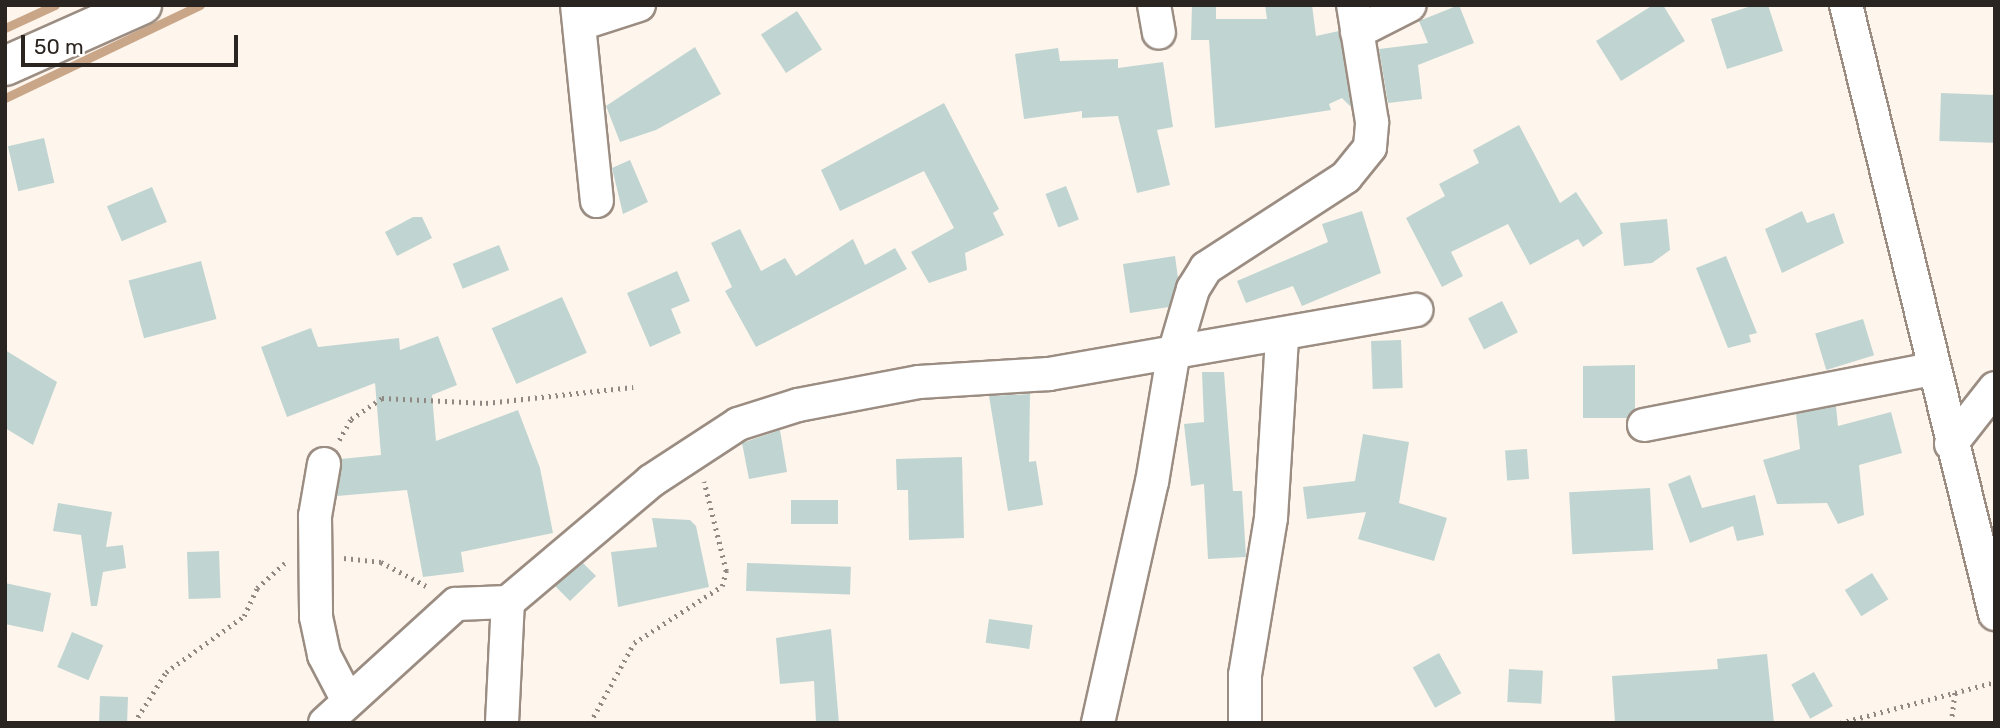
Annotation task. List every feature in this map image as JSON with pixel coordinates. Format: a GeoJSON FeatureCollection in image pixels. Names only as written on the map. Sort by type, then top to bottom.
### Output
{"type":"FeatureCollection","features":[{"type":"Feature","properties":{"kind":"main road"},"geometry":{"type":"LineString","coordinates":[[5,66],[142,5]]}},
{"type":"Feature","properties":{"kind":"street"},"geometry":{"type":"LineString","coordinates":[[597,201],[579,14],[639,5]]}},
{"type":"Feature","properties":{"kind":"street"},"geometry":{"type":"LineString","coordinates":[[1098,723],[1152,482],[1172,356],[1206,268],[1346,177],[1370,147],[1372,122],[1355,19],[1410,5]]}},
{"type":"Feature","properties":{"kind":"street"},"geometry":{"type":"LineString","coordinates":[[1846,5],[1931,369],[1995,614]]}},
{"type":"Feature","properties":{"kind":"street"},"geometry":{"type":"LineString","coordinates":[[325,723],[347,699],[456,604],[508,602],[697,447],[738,424],[811,402],[919,382],[1049,374],[1282,338],[1416,310]]}},
{"type":"Feature","properties":{"kind":"street"},"geometry":{"type":"LineString","coordinates":[[1247,717],[1271,518],[1282,338]]}},
{"type":"Feature","properties":{"kind":"street"},"geometry":{"type":"LineString","coordinates":[[1644,425],[1931,369]]}},
{"type":"Feature","properties":{"kind":"street"},"geometry":{"type":"LineString","coordinates":[[1951,444],[1995,388]]}},
{"type":"Feature","properties":{"kind":"street"},"geometry":{"type":"LineString","coordinates":[[324,464],[316,542],[316,617],[324,655],[347,699]]}},
{"type":"Feature","properties":{"kind":"street"},"geometry":{"type":"LineString","coordinates":[[502,723],[508,602]]}},
{"type":"Feature","properties":{"kind":"path"},"geometry":{"type":"LineString","coordinates":[[324,464],[351,419],[382,398],[486,403],[634,387]]}},
{"type":"Feature","properties":{"kind":"path"},"geometry":{"type":"LineString","coordinates":[[590,723],[634,643],[722,586],[726,571],[697,447]]}},
{"type":"Feature","properties":{"kind":"path"},"geometry":{"type":"LineString","coordinates":[[134,723],[166,672],[244,616],[257,588],[316,542],[381,562],[456,604]]}},
{"type":"Feature","properties":{"kind":"path"},"geometry":{"type":"LineString","coordinates":[[1840,723],[1995,682]]}},
{"type":"Feature","properties":{"kind":"path"},"geometry":{"type":"LineString","coordinates":[[1951,723],[1955,692]]}},
{"type":"Feature","properties":{"kind":"building"},"geometry":{"type":"Polygon","coordinates":[[[1192,5],[1216,5],[1216,19],[1267,19],[1265,5],[1312,5],[1316,36],[1339,31],[1351,107],[1342,98],[1329,104],[1331,110],[1215,128],[1209,40],[1191,40],[1192,5]]]}},
{"type":"Feature","properties":{"kind":"building"},"geometry":{"type":"Polygon","coordinates":[[[1459,5],[1474,43],[1418,65],[1422,99],[1388,103],[1379,49],[1428,43],[1419,21],[1459,5]]]}},
{"type":"Feature","properties":{"kind":"building"},"geometry":{"type":"Polygon","coordinates":[[[1653,5],[1663,5],[1685,41],[1621,81],[1596,41],[1653,5]]]}},
{"type":"Feature","properties":{"kind":"building"},"geometry":{"type":"Polygon","coordinates":[[[1754,5],[1768,5],[1783,51],[1727,69],[1711,19],[1754,5]]]}},
{"type":"Feature","properties":{"kind":"building"},"geometry":{"type":"Polygon","coordinates":[[[797,11],[822,50],[786,73],[761,34],[797,11]]]}},
{"type":"Feature","properties":{"kind":"building"},"geometry":{"type":"Polygon","coordinates":[[[695,47],[721,94],[656,130],[620,142],[606,106],[695,47]]]}},
{"type":"Feature","properties":{"kind":"building"},"geometry":{"type":"Polygon","coordinates":[[[1058,48],[1060,61],[1118,59],[1118,68],[1163,62],[1173,127],[1157,130],[1170,185],[1137,193],[1118,116],[1082,118],[1082,111],[1024,119],[1015,54],[1058,48]]]}},
{"type":"Feature","properties":{"kind":"building"},"geometry":{"type":"Polygon","coordinates":[[[1941,93],[1995,95],[1993,143],[1939,141],[1941,93]]]}},
{"type":"Feature","properties":{"kind":"building"},"geometry":{"type":"Polygon","coordinates":[[[944,103],[999,209],[993,213],[1004,235],[965,253],[967,270],[929,283],[911,252],[954,228],[924,171],[840,211],[821,170],[944,103]]]}},
{"type":"Feature","properties":{"kind":"building"},"geometry":{"type":"Polygon","coordinates":[[[1519,125],[1560,203],[1576,192],[1603,233],[1583,247],[1578,239],[1530,265],[1508,224],[1451,252],[1463,276],[1442,287],[1406,218],[1445,196],[1439,184],[1479,163],[1473,150],[1519,125]]]}},
{"type":"Feature","properties":{"kind":"building"},"geometry":{"type":"Polygon","coordinates":[[[44,138],[54,183],[18,191],[8,146],[44,138]]]}},
{"type":"Feature","properties":{"kind":"building"},"geometry":{"type":"Polygon","coordinates":[[[630,160],[648,202],[623,214],[612,168],[630,160]]]}},
{"type":"Feature","properties":{"kind":"building"},"geometry":{"type":"Polygon","coordinates":[[[1066,186],[1079,220],[1058,227],[1045,194],[1066,186]]]}},
{"type":"Feature","properties":{"kind":"building"},"geometry":{"type":"Polygon","coordinates":[[[152,187],[167,222],[122,241],[107,206],[152,187]]]}},
{"type":"Feature","properties":{"kind":"building"},"geometry":{"type":"Polygon","coordinates":[[[1362,211],[1381,273],[1302,306],[1293,286],[1246,303],[1237,281],[1328,242],[1322,224],[1362,211]]]}},
{"type":"Feature","properties":{"kind":"building"},"geometry":{"type":"Polygon","coordinates":[[[1802,211],[1807,223],[1834,213],[1844,243],[1782,273],[1765,229],[1802,211]]]}},
{"type":"Feature","properties":{"kind":"building"},"geometry":{"type":"Polygon","coordinates":[[[413,217],[422,217],[432,238],[397,256],[385,232],[413,217]]]}},
{"type":"Feature","properties":{"kind":"building"},"geometry":{"type":"Polygon","coordinates":[[[1667,219],[1670,250],[1652,263],[1624,266],[1620,223],[1667,219]]]}},
{"type":"Feature","properties":{"kind":"building"},"geometry":{"type":"Polygon","coordinates":[[[740,229],[761,271],[785,258],[796,276],[853,239],[865,265],[895,248],[907,269],[756,347],[725,291],[732,287],[711,243],[740,229]]]}},
{"type":"Feature","properties":{"kind":"building"},"geometry":{"type":"Polygon","coordinates":[[[499,245],[509,270],[463,289],[453,264],[499,245]]]}},
{"type":"Feature","properties":{"kind":"building"},"geometry":{"type":"Polygon","coordinates":[[[1175,256],[1178,278],[1169,307],[1130,313],[1123,264],[1175,256]]]}},
{"type":"Feature","properties":{"kind":"building"},"geometry":{"type":"Polygon","coordinates":[[[1726,256],[1757,333],[1749,335],[1751,342],[1728,348],[1696,268],[1726,256]]]}},
{"type":"Feature","properties":{"kind":"building"},"geometry":{"type":"Polygon","coordinates":[[[201,261],[217,319],[144,338],[129,280],[201,261]]]}},
{"type":"Feature","properties":{"kind":"building"},"geometry":{"type":"Polygon","coordinates":[[[677,271],[690,301],[671,309],[681,333],[650,347],[627,293],[677,271]]]}},
{"type":"Feature","properties":{"kind":"building"},"geometry":{"type":"Polygon","coordinates":[[[562,297],[587,353],[516,384],[492,328],[562,297]]]}},
{"type":"Feature","properties":{"kind":"building"},"geometry":{"type":"Polygon","coordinates":[[[1502,301],[1518,332],[1484,349],[1468,318],[1502,301]]]}},
{"type":"Feature","properties":{"kind":"building"},"geometry":{"type":"Polygon","coordinates":[[[1863,319],[1874,355],[1826,370],[1815,334],[1863,319]]]}},
{"type":"Feature","properties":{"kind":"building"},"geometry":{"type":"Polygon","coordinates":[[[311,328],[318,347],[399,338],[400,350],[438,336],[457,385],[432,395],[436,441],[518,410],[540,468],[553,533],[461,552],[464,572],[423,577],[407,490],[337,496],[341,459],[381,455],[375,383],[287,417],[261,347],[311,328]]]}},
{"type":"Feature","properties":{"kind":"building"},"geometry":{"type":"Polygon","coordinates":[[[1401,340],[1403,388],[1373,389],[1371,341],[1401,340]]]}},
{"type":"Feature","properties":{"kind":"building"},"geometry":{"type":"Polygon","coordinates":[[[5,350],[57,382],[33,445],[5,428],[5,350]]]}},
{"type":"Feature","properties":{"kind":"building"},"geometry":{"type":"Polygon","coordinates":[[[1635,365],[1635,410],[1627,418],[1583,418],[1583,366],[1635,365]]]}},
{"type":"Feature","properties":{"kind":"building"},"geometry":{"type":"Polygon","coordinates":[[[1202,372],[1224,372],[1233,491],[1242,491],[1246,557],[1208,559],[1204,484],[1191,486],[1184,424],[1204,422],[1202,372]]]}},
{"type":"Feature","properties":{"kind":"building"},"geometry":{"type":"Polygon","coordinates":[[[1030,394],[1029,462],[1036,461],[1043,505],[1008,511],[989,396],[1030,394]]]}},
{"type":"Feature","properties":{"kind":"building"},"geometry":{"type":"Polygon","coordinates":[[[1836,406],[1838,426],[1891,412],[1902,453],[1859,465],[1864,515],[1838,524],[1827,503],[1777,504],[1763,460],[1800,449],[1796,414],[1836,406]]]}},
{"type":"Feature","properties":{"kind":"building"},"geometry":{"type":"Polygon","coordinates":[[[780,430],[787,472],[749,479],[742,443],[780,430]]]}},
{"type":"Feature","properties":{"kind":"building"},"geometry":{"type":"Polygon","coordinates":[[[1363,434],[1409,442],[1399,503],[1447,518],[1434,561],[1358,539],[1366,512],[1307,519],[1303,487],[1355,481],[1363,434]]]}},
{"type":"Feature","properties":{"kind":"building"},"geometry":{"type":"Polygon","coordinates":[[[1527,449],[1529,479],[1507,480],[1505,451],[1527,449]]]}},
{"type":"Feature","properties":{"kind":"building"},"geometry":{"type":"Polygon","coordinates":[[[962,457],[964,538],[909,540],[908,490],[897,490],[896,459],[962,457]]]}},
{"type":"Feature","properties":{"kind":"building"},"geometry":{"type":"Polygon","coordinates":[[[1690,475],[1702,508],[1755,495],[1764,535],[1737,541],[1733,526],[1690,543],[1668,484],[1690,475]]]}},
{"type":"Feature","properties":{"kind":"building"},"geometry":{"type":"Polygon","coordinates":[[[1650,488],[1653,550],[1572,554],[1569,492],[1650,488]]]}},
{"type":"Feature","properties":{"kind":"building"},"geometry":{"type":"Polygon","coordinates":[[[791,500],[838,500],[838,524],[791,524],[791,500]]]}},
{"type":"Feature","properties":{"kind":"building"},"geometry":{"type":"Polygon","coordinates":[[[58,503],[112,512],[106,547],[123,545],[126,568],[103,572],[97,606],[91,606],[81,535],[53,531],[58,503]]]}},
{"type":"Feature","properties":{"kind":"building"},"geometry":{"type":"Polygon","coordinates":[[[652,518],[690,520],[696,526],[709,587],[618,607],[611,552],[657,547],[652,518]]]}},
{"type":"Feature","properties":{"kind":"building"},"geometry":{"type":"Polygon","coordinates":[[[219,551],[221,598],[189,599],[187,552],[219,551]]]}},
{"type":"Feature","properties":{"kind":"building"},"geometry":{"type":"Polygon","coordinates":[[[583,563],[596,576],[570,601],[555,586],[583,563]]]}},
{"type":"Feature","properties":{"kind":"building"},"geometry":{"type":"Polygon","coordinates":[[[747,563],[851,567],[850,595],[746,591],[747,563]]]}},
{"type":"Feature","properties":{"kind":"building"},"geometry":{"type":"Polygon","coordinates":[[[1872,573],[1888,599],[1861,616],[1845,590],[1872,573]]]}},
{"type":"Feature","properties":{"kind":"building"},"geometry":{"type":"Polygon","coordinates":[[[5,583],[51,593],[43,632],[5,624],[5,583]]]}},
{"type":"Feature","properties":{"kind":"building"},"geometry":{"type":"Polygon","coordinates":[[[989,619],[1033,625],[1029,649],[986,643],[989,619]]]}},
{"type":"Feature","properties":{"kind":"building"},"geometry":{"type":"Polygon","coordinates":[[[831,629],[839,723],[816,723],[814,681],[780,684],[776,638],[831,629]]]}},
{"type":"Feature","properties":{"kind":"building"},"geometry":{"type":"Polygon","coordinates":[[[72,632],[103,645],[88,680],[57,667],[72,632]]]}},
{"type":"Feature","properties":{"kind":"building"},"geometry":{"type":"Polygon","coordinates":[[[1439,653],[1461,693],[1435,708],[1413,668],[1439,653]]]}},
{"type":"Feature","properties":{"kind":"building"},"geometry":{"type":"Polygon","coordinates":[[[1767,654],[1774,723],[1615,723],[1612,676],[1718,669],[1717,659],[1767,654]]]}},
{"type":"Feature","properties":{"kind":"building"},"geometry":{"type":"Polygon","coordinates":[[[1509,669],[1543,671],[1541,704],[1507,702],[1509,669]]]}},
{"type":"Feature","properties":{"kind":"building"},"geometry":{"type":"Polygon","coordinates":[[[1814,672],[1833,706],[1810,719],[1791,685],[1814,672]]]}},
{"type":"Feature","properties":{"kind":"building"},"geometry":{"type":"Polygon","coordinates":[[[100,696],[128,697],[127,723],[99,723],[100,696]]]}},
{"type":"Feature","properties":{"kind":"waterway"},"geometry":{"type":"LineString","coordinates":[[5,28],[55,5]]}},
{"type":"Feature","properties":{"kind":"waterway"},"geometry":{"type":"LineString","coordinates":[[5,98],[200,5]]}}]}
